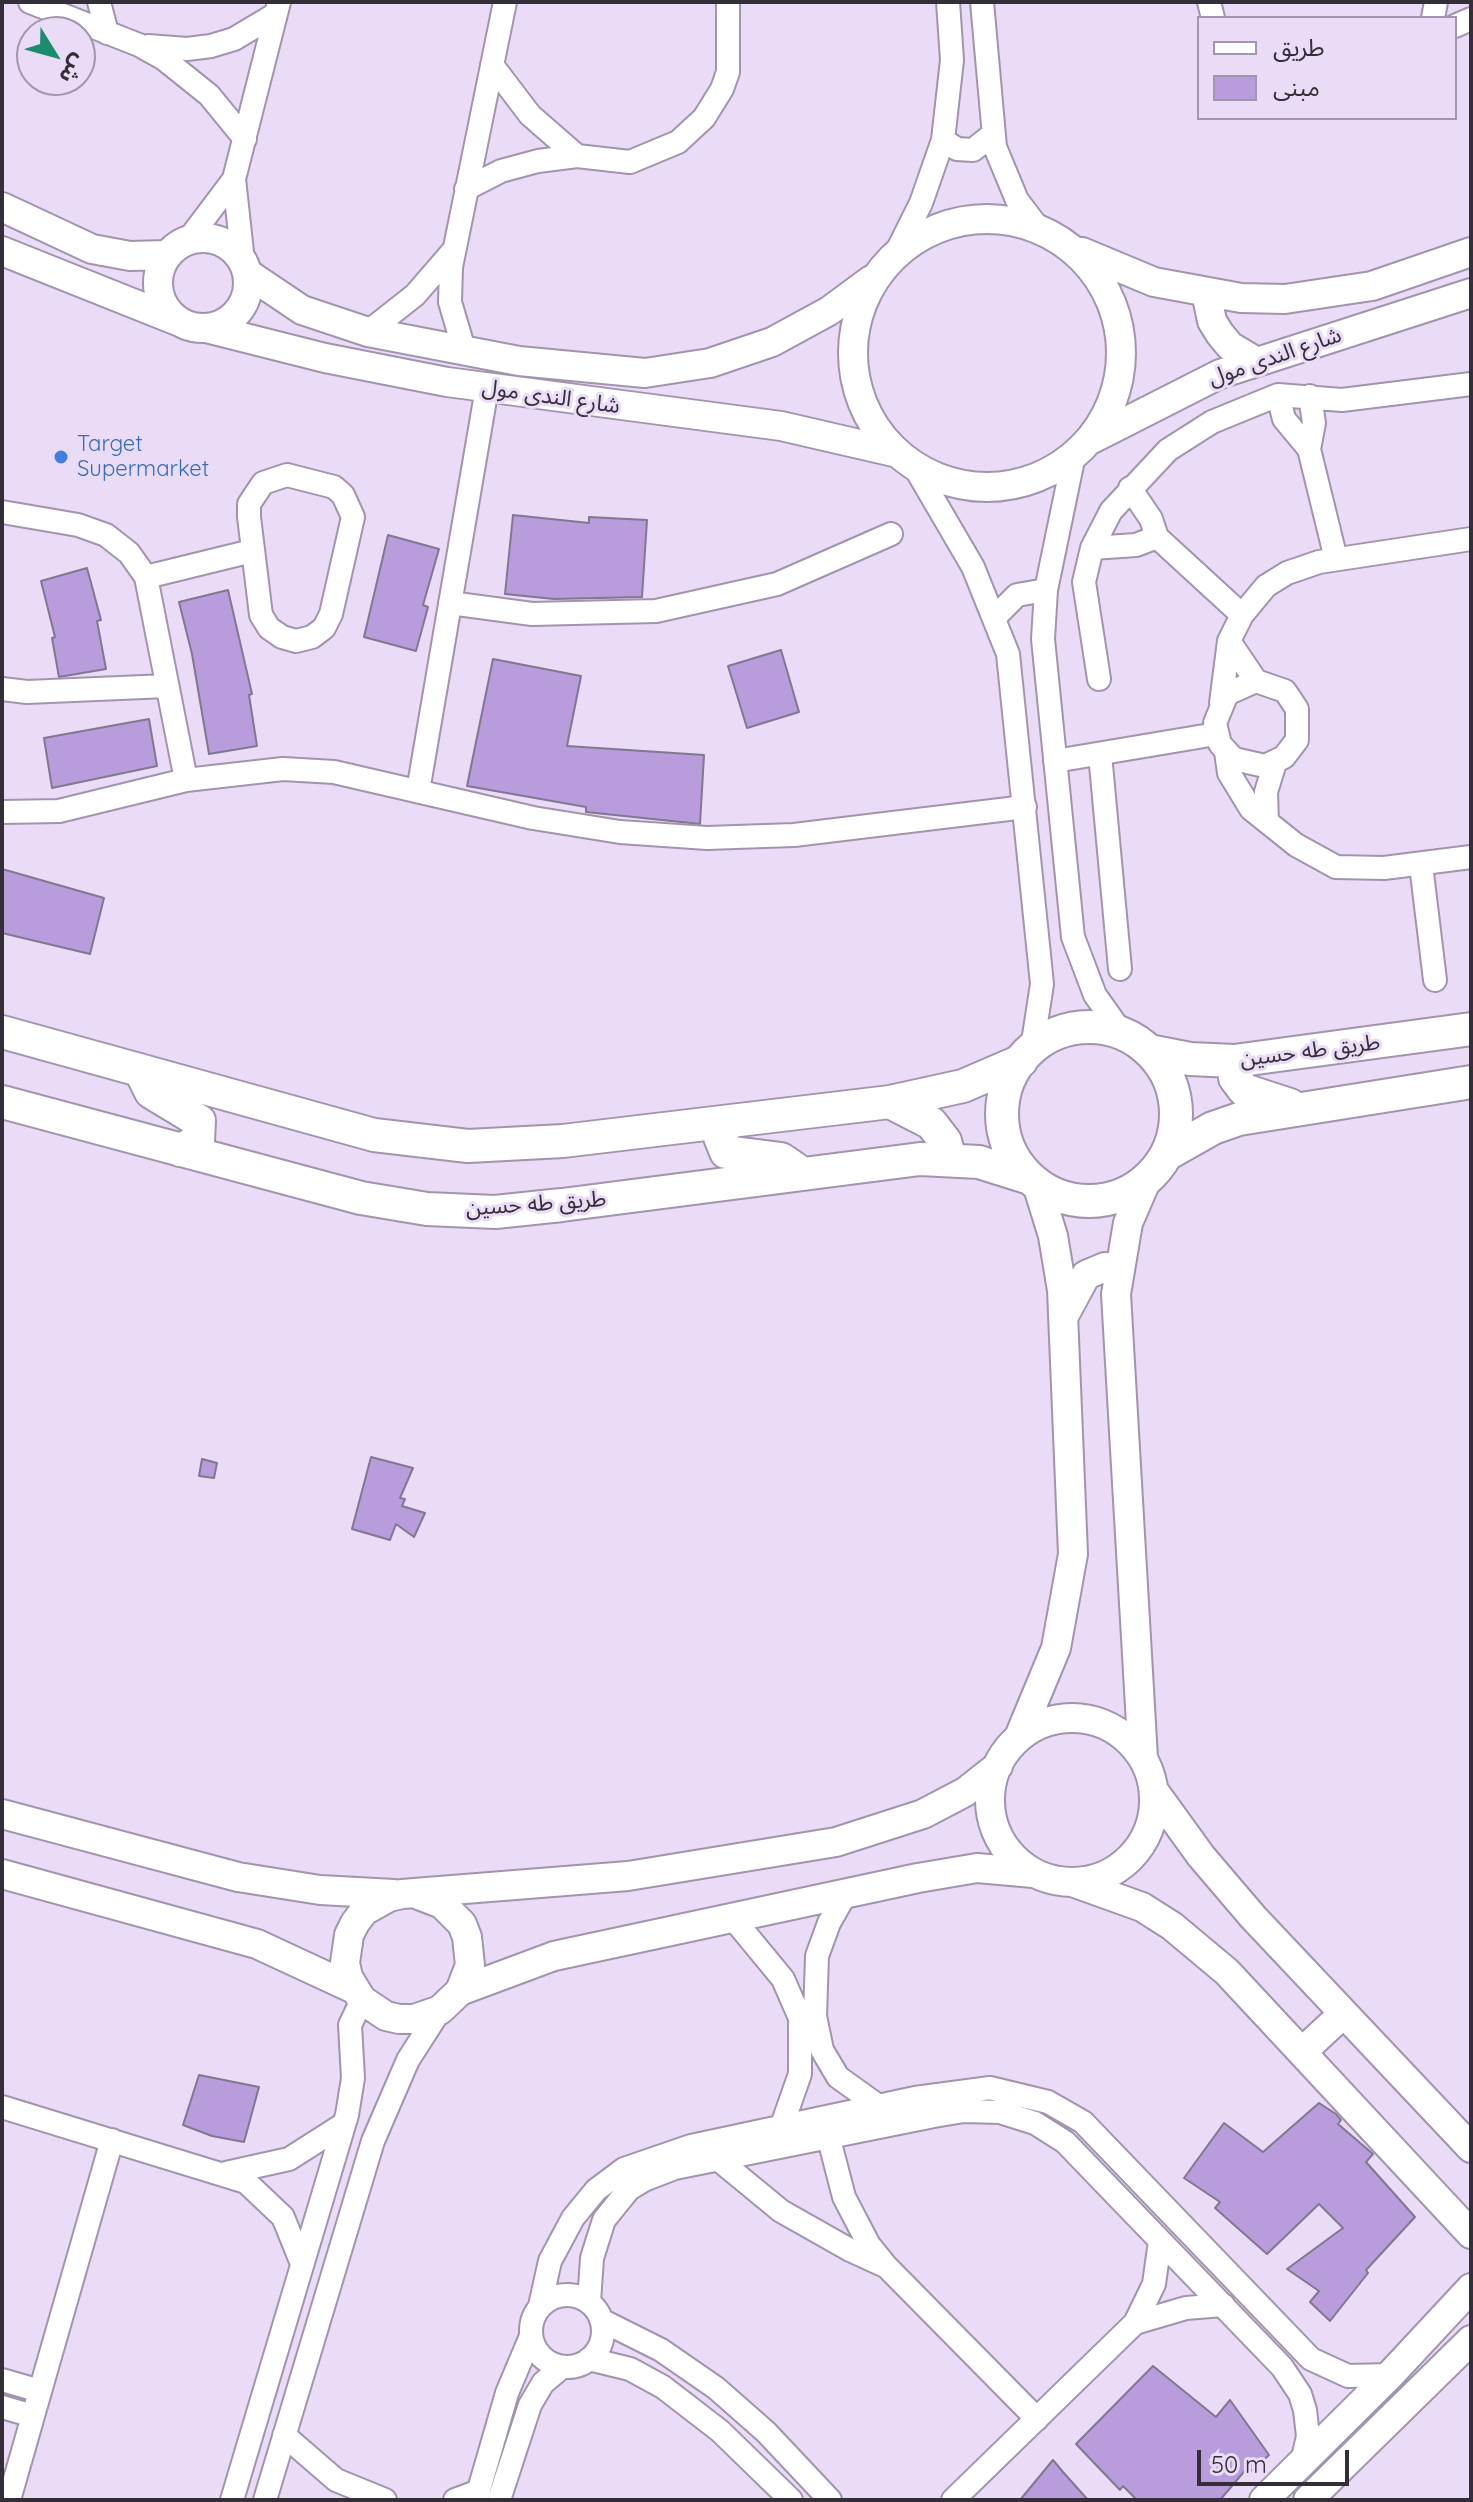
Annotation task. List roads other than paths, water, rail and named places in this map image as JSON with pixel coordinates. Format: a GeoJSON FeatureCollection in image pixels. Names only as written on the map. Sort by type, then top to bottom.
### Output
{"type":"FeatureCollection","features":[{"type":"Feature","properties":{"kind":"main road"},"geometry":{"type":"LineString","coordinates":[[2,1032],[374,1135],[421,1142],[515,1145],[890,1102],[963,1086],[1026,1055],[1059,1033],[1075,1029],[1107,1029],[1122,1033],[1149,1051],[1168,1076],[1176,1107],[1174,1131],[1167,1154],[1147,1179],[1118,1196],[1102,1200],[1068,1199],[1033,1181],[1011,1152],[1003,1121],[1006,1089],[1026,1055]]}},
{"type":"Feature","properties":{"kind":"main road","name":"طريق طه حسين"},"geometry":{"type":"LineString","coordinates":[[1149,1051],[1190,1059],[1234,1061],[1471,1029]]}},
{"type":"Feature","properties":{"kind":"main road"},"geometry":{"type":"LineString","coordinates":[[1234,1061],[1235,1078],[1244,1090],[1300,1108]]}},
{"type":"Feature","properties":{"kind":"main road"},"geometry":{"type":"LineString","coordinates":[[140,1070],[151,1092],[199,1121],[198,1141],[180,1150]]}},
{"type":"Feature","properties":{"kind":"main road"},"geometry":{"type":"LineString","coordinates":[[1167,1154],[1213,1128],[1239,1119],[1471,1082]]}},
{"type":"Feature","properties":{"kind":"main road","name":"طريق طه حسين"},"geometry":{"type":"LineString","coordinates":[[2,1102],[361,1198],[441,1210],[495,1212],[549,1207],[891,1161],[950,1159],[979,1162],[1033,1181]]}},
{"type":"Feature","properties":{"kind":"main road"},"geometry":{"type":"LineString","coordinates":[[890,1102],[931,1123],[945,1141],[950,1159]]}},
{"type":"Feature","properties":{"kind":"main road"},"geometry":{"type":"LineString","coordinates":[[732,1121],[720,1137],[726,1152],[781,1159],[802,1174]]}},
{"type":"Feature","properties":{"kind":"street"},"geometry":{"type":"LineString","coordinates":[[30,2],[139,45],[175,67],[209,95],[245,139]]}},
{"type":"Feature","properties":{"kind":"street"},"geometry":{"type":"LineString","coordinates":[[99,2],[107,33]]}},
{"type":"Feature","properties":{"kind":"street"},"geometry":{"type":"LineString","coordinates":[[465,353],[450,302],[454,250],[505,2]]}},
{"type":"Feature","properties":{"kind":"street"},"geometry":{"type":"LineString","coordinates":[[466,189],[519,165],[577,156],[630,162],[663,151],[692,131],[714,104],[728,72],[728,2]]}},
{"type":"Feature","properties":{"kind":"street"},"geometry":{"type":"LineString","coordinates":[[948,2],[952,60],[943,140],[921,203],[862,307],[853,346],[854,366],[860,395],[872,423],[906,460],[973,567],[996,616],[1008,654],[1042,984],[1026,1055]]}},
{"type":"Feature","properties":{"kind":"street"},"geometry":{"type":"LineString","coordinates":[[982,2],[992,135],[1008,184],[1039,229]]}},
{"type":"Feature","properties":{"kind":"street"},"geometry":{"type":"LineString","coordinates":[[139,45],[187,49],[211,46],[234,39],[278,8]]}},
{"type":"Feature","properties":{"kind":"street"},"geometry":{"type":"LineString","coordinates":[[234,179],[161,266],[159,292],[163,304],[193,325],[230,319],[239,310],[248,286],[234,179],[278,8]]}},
{"type":"Feature","properties":{"kind":"street"},"geometry":{"type":"LineString","coordinates":[[492,65],[530,115],[577,156]]}},
{"type":"Feature","properties":{"kind":"street"},"geometry":{"type":"LineString","coordinates":[[943,140],[957,149],[973,150],[992,135]]}},
{"type":"Feature","properties":{"kind":"street"},"geometry":{"type":"LineString","coordinates":[[2,207],[92,249],[130,256],[213,238],[235,251],[245,267]]}},
{"type":"Feature","properties":{"kind":"street"},"geometry":{"type":"LineString","coordinates":[[887,264],[926,234],[963,221],[1002,219],[1039,229],[1073,248],[1109,295],[1118,322],[1122,351],[1120,371],[1109,409],[1081,448],[1043,475],[1008,486],[959,484],[906,460]]}},
{"type":"Feature","properties":{"kind":"street","name":"شارع الندى مول"},"geometry":{"type":"LineString","coordinates":[[1073,248],[1154,282],[1206,292],[1270,298],[1328,294],[1372,286],[1471,252]]}},
{"type":"Feature","properties":{"kind":"street"},"geometry":{"type":"LineString","coordinates":[[82,283],[96,268],[92,249]]}},
{"type":"Feature","properties":{"kind":"street"},"geometry":{"type":"LineString","coordinates":[[368,332],[415,295],[454,250]]}},
{"type":"Feature","properties":{"kind":"street","name":"شارع الندى مول"},"geometry":{"type":"LineString","coordinates":[[2,251],[193,325],[325,358],[487,388],[781,426],[906,460]]}},
{"type":"Feature","properties":{"kind":"street","name":"شارع الندى مول"},"geometry":{"type":"LineString","coordinates":[[245,267],[302,310],[368,332],[465,353],[645,373],[678,369],[741,354],[801,328],[847,299],[887,264]]}},
{"type":"Feature","properties":{"kind":"street"},"geometry":{"type":"LineString","coordinates":[[1206,292],[1212,321],[1220,334],[1230,346],[1255,361]]}},
{"type":"Feature","properties":{"kind":"street","name":"شارع الندى مول"},"geometry":{"type":"LineString","coordinates":[[1081,448],[1164,400],[1255,361],[1471,293]]}},
{"type":"Feature","properties":{"kind":"street"},"geometry":{"type":"LineString","coordinates":[[1099,679],[1085,590],[1092,548],[1111,511],[1168,450],[1245,405],[1278,395],[1361,399],[1471,384]]}},
{"type":"Feature","properties":{"kind":"street"},"geometry":{"type":"LineString","coordinates":[[418,791],[487,388]]}},
{"type":"Feature","properties":{"kind":"street"},"geometry":{"type":"LineString","coordinates":[[1278,395],[1284,419],[1309,449]]}},
{"type":"Feature","properties":{"kind":"street"},"geometry":{"type":"LineString","coordinates":[[1310,396],[1314,423],[1309,449],[1336,559]]}},
{"type":"Feature","properties":{"kind":"street"},"geometry":{"type":"LineString","coordinates":[[1081,448],[1046,590],[1043,639],[1069,911],[1085,973],[1122,1033]]}},
{"type":"Feature","properties":{"kind":"street"},"geometry":{"type":"LineString","coordinates":[[287,475],[323,482],[343,495],[350,505],[352,530],[331,614],[324,628],[312,637],[296,641],[282,637],[269,628],[261,615],[252,551],[249,504],[263,483],[274,477],[287,475]]}},
{"type":"Feature","properties":{"kind":"street"},"geometry":{"type":"LineString","coordinates":[[1130,488],[1146,511],[1157,537],[1242,615]]}},
{"type":"Feature","properties":{"kind":"street"},"geometry":{"type":"LineString","coordinates":[[2,512],[78,525],[106,535],[129,553],[146,577],[186,780]]}},
{"type":"Feature","properties":{"kind":"street"},"geometry":{"type":"LineString","coordinates":[[450,603],[532,614],[656,611],[777,584],[816,570],[891,534]]}},
{"type":"Feature","properties":{"kind":"street"},"geometry":{"type":"LineString","coordinates":[[1092,548],[1124,547],[1157,537]]}},
{"type":"Feature","properties":{"kind":"street"},"geometry":{"type":"LineString","coordinates":[[1471,539],[1336,559],[1287,573],[1266,586],[1242,615],[1229,641],[1221,703],[1221,743],[1238,793],[1251,809],[1296,845],[1336,867],[1421,865],[1471,857]]}},
{"type":"Feature","properties":{"kind":"street"},"geometry":{"type":"LineString","coordinates":[[146,577],[252,551]]}},
{"type":"Feature","properties":{"kind":"street"},"geometry":{"type":"LineString","coordinates":[[996,616],[1017,595],[1046,590]]}},
{"type":"Feature","properties":{"kind":"street"},"geometry":{"type":"LineString","coordinates":[[1229,641],[1256,681],[1285,691],[1300,719],[1292,749],[1275,763],[1266,792],[1267,822]]}},
{"type":"Feature","properties":{"kind":"street"},"geometry":{"type":"LineString","coordinates":[[1221,703],[1236,688],[1256,681]]}},
{"type":"Feature","properties":{"kind":"street"},"geometry":{"type":"LineString","coordinates":[[2,689],[27,692],[167,686]]}},
{"type":"Feature","properties":{"kind":"street"},"geometry":{"type":"LineString","coordinates":[[1055,761],[1221,743],[1244,764],[1275,763]]}},
{"type":"Feature","properties":{"kind":"street"},"geometry":{"type":"LineString","coordinates":[[1100,754],[1120,969]]}},
{"type":"Feature","properties":{"kind":"street"},"geometry":{"type":"LineString","coordinates":[[2,812],[59,811],[186,780],[283,769],[334,772],[533,818],[620,832],[707,838],[794,835],[1025,807]]}},
{"type":"Feature","properties":{"kind":"street"},"geometry":{"type":"LineString","coordinates":[[1421,865],[1435,980]]}},
{"type":"Feature","properties":{"kind":"street"},"geometry":{"type":"LineString","coordinates":[[1036,914],[1069,911]]}},
{"type":"Feature","properties":{"kind":"street"},"geometry":{"type":"LineString","coordinates":[[1147,1179],[1128,1223],[1118,1270],[1116,1318],[1143,1758],[1154,1791],[1226,1887],[1471,2148]]}},
{"type":"Feature","properties":{"kind":"street"},"geometry":{"type":"LineString","coordinates":[[232,2500],[344,2124],[353,2078],[350,2025],[358,1995],[345,1963],[349,1935],[364,1911],[389,1897],[409,1894],[641,1874],[836,1842],[923,1814],[965,1792],[998,1766],[1019,1737],[1056,1648],[1070,1585],[1073,1554],[1064,1317],[1056,1249],[1033,1181]]}},
{"type":"Feature","properties":{"kind":"street"},"geometry":{"type":"LineString","coordinates":[[1064,1317],[1086,1275],[1105,1267],[1118,1270]]}},
{"type":"Feature","properties":{"kind":"street"},"geometry":{"type":"LineString","coordinates":[[1019,1737],[1051,1721],[1086,1719],[1119,1732],[1143,1758]]}},
{"type":"Feature","properties":{"kind":"street"},"geometry":{"type":"LineString","coordinates":[[998,1766],[990,1800],[997,1835],[1018,1863],[1033,1873]]}},
{"type":"Feature","properties":{"kind":"street"},"geometry":{"type":"LineString","coordinates":[[1075,1883],[1107,1875],[1134,1854],[1150,1825],[1154,1791]]}},
{"type":"Feature","properties":{"kind":"street"},"geometry":{"type":"LineString","coordinates":[[2,1814],[238,1877],[320,1890],[409,1894],[442,1904],[462,1924],[467,1937],[470,1965],[450,2001],[408,2060],[383,2113],[265,2500]]}},
{"type":"Feature","properties":{"kind":"street"},"geometry":{"type":"LineString","coordinates":[[2,1874],[257,1944],[358,1995],[386,2016],[399,2019],[414,2019],[554,1956],[731,1916],[977,1868],[1033,1873],[1075,1883],[1107,1892],[1172,1926],[1253,1997],[1471,2234]]}},
{"type":"Feature","properties":{"kind":"street"},"geometry":{"type":"LineString","coordinates":[[781,2128],[800,2074],[817,1956],[829,1923],[846,1893]]}},
{"type":"Feature","properties":{"kind":"street"},"geometry":{"type":"LineString","coordinates":[[731,1916],[783,1979],[838,2077],[877,2105]]}},
{"type":"Feature","properties":{"kind":"street"},"geometry":{"type":"LineString","coordinates":[[1303,2051],[1343,2014]]}},
{"type":"Feature","properties":{"kind":"street"},"geometry":{"type":"LineString","coordinates":[[490,2498],[507,2393],[531,2336],[550,2261],[584,2203],[610,2177],[669,2151],[877,2105],[970,2089],[1010,2090],[1048,2102],[1099,2135],[1311,2359],[1348,2376],[1390,2375]]}},
{"type":"Feature","properties":{"kind":"street"},"geometry":{"type":"LineString","coordinates":[[1035,2123],[1048,2102]]}},
{"type":"Feature","properties":{"kind":"street"},"geometry":{"type":"LineString","coordinates":[[2,2107],[226,2173],[246,2182],[272,2204],[292,2232],[302,2264]]}},
{"type":"Feature","properties":{"kind":"street"},"geometry":{"type":"LineString","coordinates":[[589,2359],[601,2341],[595,2311],[596,2238],[615,2203],[629,2189],[659,2173],[719,2160],[964,2111],[1000,2112],[1035,2123],[1077,2154],[1282,2367],[1300,2394],[1307,2423],[1302,2463]]}},
{"type":"Feature","properties":{"kind":"street"},"geometry":{"type":"LineString","coordinates":[[226,2173],[289,2159],[344,2124]]}},
{"type":"Feature","properties":{"kind":"street"},"geometry":{"type":"LineString","coordinates":[[829,2139],[844,2197],[869,2245],[1037,2419]]}},
{"type":"Feature","properties":{"kind":"street"},"geometry":{"type":"LineString","coordinates":[[9,2500],[112,2140]]}},
{"type":"Feature","properties":{"kind":"street"},"geometry":{"type":"LineString","coordinates":[[719,2160],[781,2211],[850,2250],[886,2266]]}},
{"type":"Feature","properties":{"kind":"street"},"geometry":{"type":"LineString","coordinates":[[958,2498],[1135,2323],[1154,2284],[1160,2241]]}},
{"type":"Feature","properties":{"kind":"street"},"geometry":{"type":"LineString","coordinates":[[1264,2500],[1390,2375],[1471,2288]]}},
{"type":"Feature","properties":{"kind":"street"},"geometry":{"type":"LineString","coordinates":[[540,2306],[559,2295],[580,2297],[595,2311],[661,2350],[716,2388],[766,2432],[830,2500]]}},
{"type":"Feature","properties":{"kind":"street"},"geometry":{"type":"LineString","coordinates":[[1135,2323],[1177,2310],[1223,2305]]}},
{"type":"Feature","properties":{"kind":"street"},"geometry":{"type":"LineString","coordinates":[[287,2317],[317,2327]]}},
{"type":"Feature","properties":{"kind":"street"},"geometry":{"type":"LineString","coordinates":[[531,2336],[545,2360],[562,2367]]}},
{"type":"Feature","properties":{"kind":"street"},"geometry":{"type":"LineString","coordinates":[[1308,2500],[1471,2340]]}},
{"type":"Feature","properties":{"kind":"street"},"geometry":{"type":"LineString","coordinates":[[490,2498],[530,2405],[543,2383],[562,2367],[589,2359],[630,2369],[663,2387],[720,2431],[792,2500],[813,2483]]}},
{"type":"Feature","properties":{"kind":"street"},"geometry":{"type":"LineString","coordinates":[[2,2380],[40,2391]]}},
{"type":"Feature","properties":{"kind":"street"},"geometry":{"type":"LineString","coordinates":[[2,2407],[33,2416]]}},
{"type":"Feature","properties":{"kind":"street"},"geometry":{"type":"LineString","coordinates":[[284,2435],[336,2480],[378,2499]]}},
{"type":"Feature","properties":{"kind":"street"},"geometry":{"type":"LineString","coordinates":[[455,2500],[490,2498]]}},
{"type":"Feature","properties":{"kind":"place","name":"Target Supermarket"},"geometry":{"type":"Point","coordinates":[61,457]}}]}
